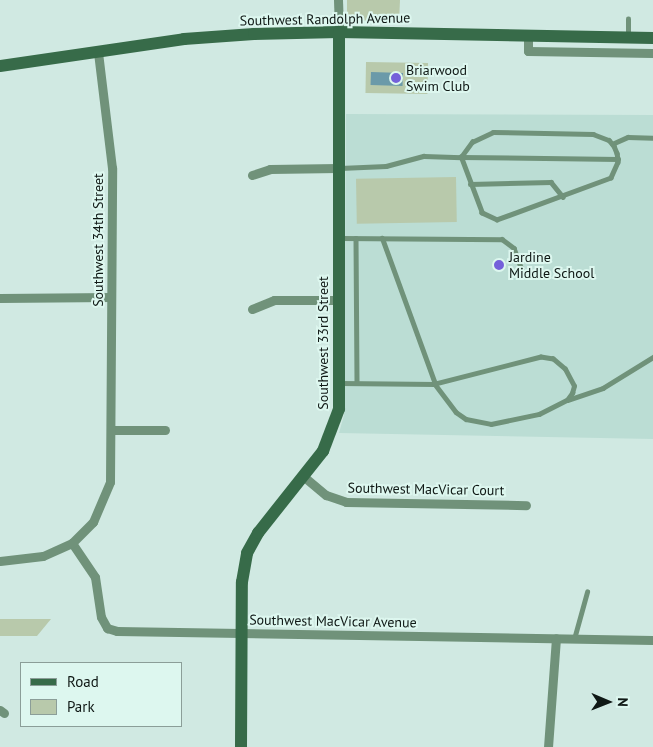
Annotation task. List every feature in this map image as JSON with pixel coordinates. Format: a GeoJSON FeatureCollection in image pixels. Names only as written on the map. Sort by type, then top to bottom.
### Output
{"type":"FeatureCollection","features":[{"type":"Feature","properties":{"kind":"street","name":"Southwest 33rd Street"},"geometry":{"type":"LineString","coordinates":[[240,747],[242,582],[247,553],[258,533],[323,451],[333,431],[339,409],[338,0]]}},
{"type":"Feature","properties":{"kind":"street","name":"Southwest Randolph Avenue"},"geometry":{"type":"LineString","coordinates":[[0,66],[219,35],[339,32],[653,38]]}},
{"type":"Feature","properties":{"kind":"street"},"geometry":{"type":"LineString","coordinates":[[528,36],[528,51],[653,53]]}},
{"type":"Feature","properties":{"kind":"street","name":"Southwest 34th Street"},"geometry":{"type":"LineString","coordinates":[[72,543],[92,522],[106,495],[112,469],[110,138],[98,52]]}},
{"type":"Feature","properties":{"kind":"street"},"geometry":{"type":"LineString","coordinates":[[252,175],[270,169],[338,168]]}},
{"type":"Feature","properties":{"kind":"street"},"geometry":{"type":"LineString","coordinates":[[0,298],[111,297]]}},
{"type":"Feature","properties":{"kind":"street"},"geometry":{"type":"LineString","coordinates":[[252,309],[274,300],[338,300]]}},
{"type":"Feature","properties":{"kind":"street"},"geometry":{"type":"LineString","coordinates":[[112,430],[165,430]]}},
{"type":"Feature","properties":{"kind":"street","name":"Southwest MacVicar Court"},"geometry":{"type":"LineString","coordinates":[[303,476],[326,495],[346,502],[526,505]]}},
{"type":"Feature","properties":{"kind":"street"},"geometry":{"type":"LineString","coordinates":[[0,561],[43,556],[72,543]]}},
{"type":"Feature","properties":{"kind":"street","name":"Southwest MacVicar Avenue"},"geometry":{"type":"LineString","coordinates":[[72,543],[95,577],[101,617],[107,628],[117,631],[653,640]]}},
{"type":"Feature","properties":{"kind":"street"},"geometry":{"type":"LineString","coordinates":[[548,747],[556,638]]}},
{"type":"Feature","properties":{"kind":"lane"},"geometry":{"type":"LineString","coordinates":[[628,19],[628,37]]}},
{"type":"Feature","properties":{"kind":"lane"},"geometry":{"type":"LineString","coordinates":[[493,132],[593,134],[612,144],[618,159],[617,170],[611,178],[496,220],[482,213],[462,158],[472,142],[493,132]]}},
{"type":"Feature","properties":{"kind":"lane"},"geometry":{"type":"LineString","coordinates":[[612,144],[628,137],[653,138]]}},
{"type":"Feature","properties":{"kind":"lane"},"geometry":{"type":"LineString","coordinates":[[338,168],[386,166],[424,156],[618,159]]}},
{"type":"Feature","properties":{"kind":"lane"},"geometry":{"type":"LineString","coordinates":[[470,184],[552,182],[563,197]]}},
{"type":"Feature","properties":{"kind":"lane"},"geometry":{"type":"LineString","coordinates":[[339,238],[502,239],[514,248],[523,273]]}},
{"type":"Feature","properties":{"kind":"lane"},"geometry":{"type":"LineString","coordinates":[[356,238],[357,383]]}},
{"type":"Feature","properties":{"kind":"lane"},"geometry":{"type":"LineString","coordinates":[[382,238],[435,384],[456,412],[478,422],[491,424],[524,418],[602,388],[653,357]]}},
{"type":"Feature","properties":{"kind":"lane"},"geometry":{"type":"LineString","coordinates":[[339,383],[435,384],[541,358],[553,359],[571,378],[574,386],[567,400]]}},
{"type":"Feature","properties":{"kind":"lane"},"geometry":{"type":"LineString","coordinates":[[574,639],[587,592]]}},
{"type":"Feature","properties":{"kind":"shaded area","name":"Jardine Middle School"},"geometry":{"type":"Polygon","coordinates":[[[346,114],[653,115],[653,439],[339,433],[344,415],[346,114]]]}},
{"type":"Feature","properties":{"kind":"green space"},"geometry":{"type":"Polygon","coordinates":[[[347,0],[400,0],[399,22],[352,20],[347,13],[347,0]]]}},
{"type":"Feature","properties":{"kind":"green space","name":"Briarwood Swim Club"},"geometry":{"type":"Polygon","coordinates":[[[366,62],[428,63],[427,94],[365,93],[366,62]]]}},
{"type":"Feature","properties":{"kind":"green space"},"geometry":{"type":"Polygon","coordinates":[[[456,177],[457,222],[357,224],[356,179],[456,177]]]}},
{"type":"Feature","properties":{"kind":"green space"},"geometry":{"type":"Polygon","coordinates":[[[0,619],[51,619],[37,636],[0,636],[0,619]]]}},
{"type":"Feature","properties":{"kind":"water"},"geometry":{"type":"Polygon","coordinates":[[[371,72],[403,73],[403,86],[371,85],[371,72]]]}},
{"type":"Feature","properties":{"kind":"place","name":"Briarwood Swim Club"},"geometry":{"type":"Point","coordinates":[396,78]}},
{"type":"Feature","properties":{"kind":"place","name":"Jardine Middle School"},"geometry":{"type":"Point","coordinates":[499,265]}}]}
